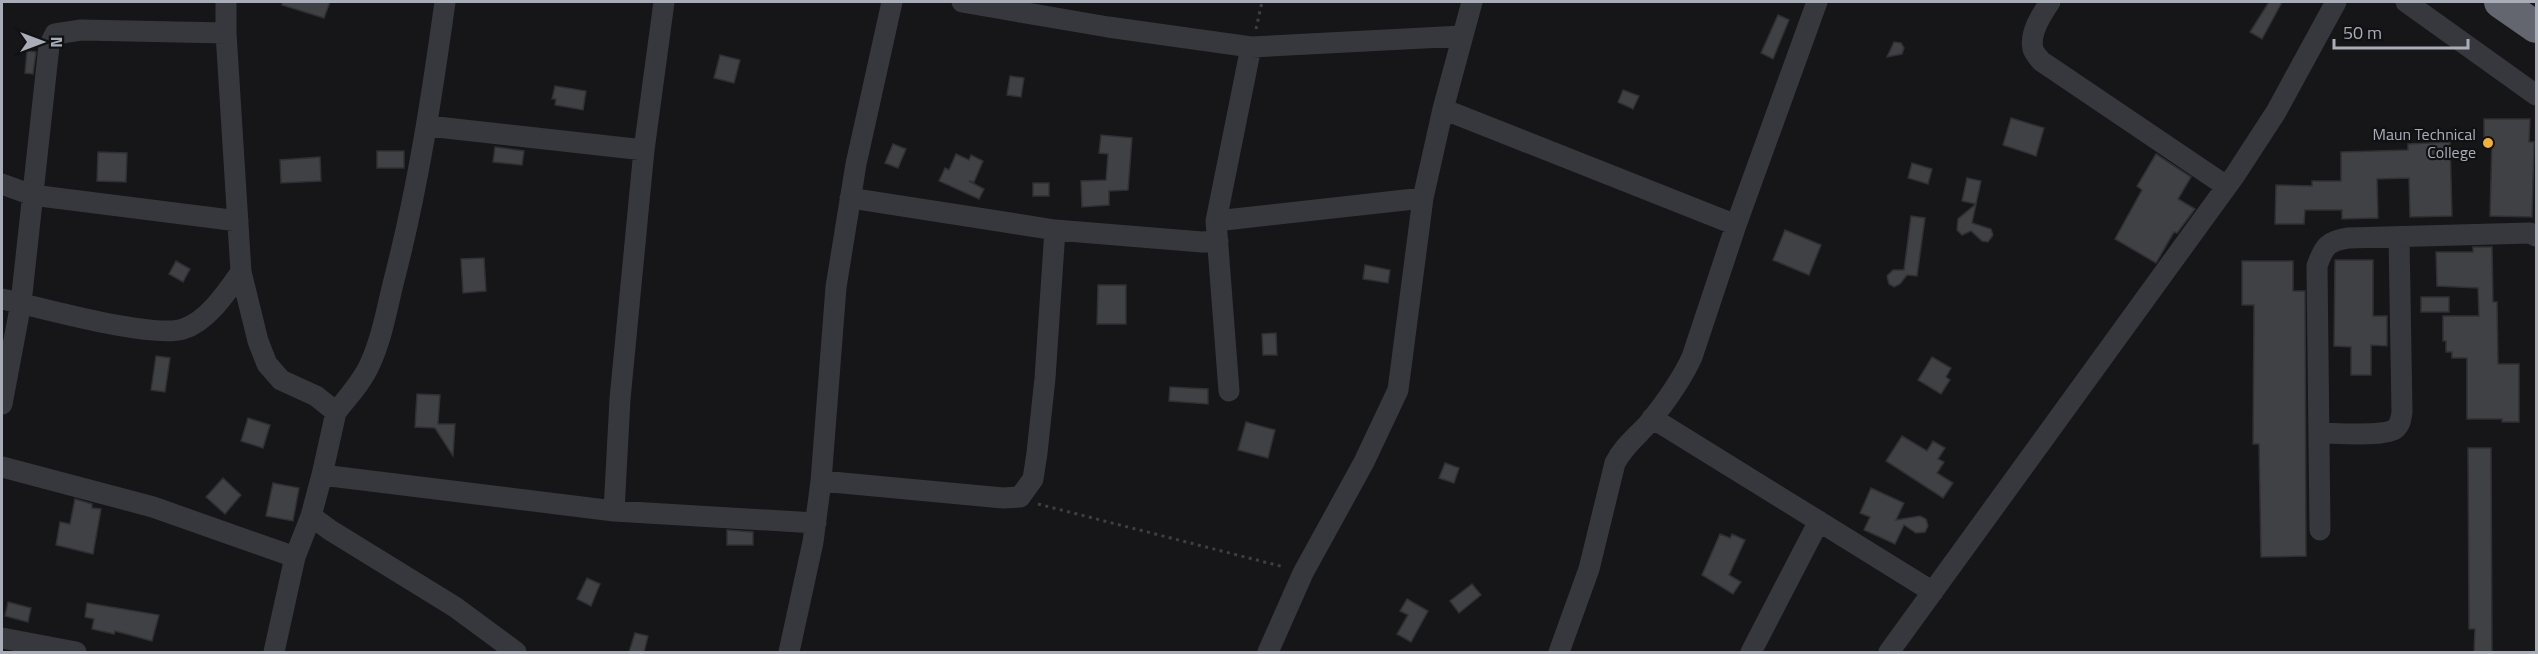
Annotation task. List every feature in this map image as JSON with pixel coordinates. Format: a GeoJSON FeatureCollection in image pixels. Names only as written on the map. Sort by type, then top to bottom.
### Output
{"type":"FeatureCollection","features":[{"type":"Feature","properties":{"kind":"highway"},"geometry":{"type":"LineString","coordinates":[[2500,2],[2536,27]]}},
{"type":"Feature","properties":{"kind":"street"},"geometry":{"type":"LineString","coordinates":[[226,2],[241,272],[258,341],[267,364],[280,380],[316,396],[336,412]]}},
{"type":"Feature","properties":{"kind":"street"},"geometry":{"type":"LineString","coordinates":[[274,652],[295,557],[311,516],[336,412],[354,390],[370,364],[404,242],[428,126],[445,2]]}},
{"type":"Feature","properties":{"kind":"street"},"geometry":{"type":"LineString","coordinates":[[614,511],[620,399],[644,150],[664,2]]}},
{"type":"Feature","properties":{"kind":"street"},"geometry":{"type":"LineString","coordinates":[[789,652],[798,619],[816,523],[836,287],[850,198],[892,2]]}},
{"type":"Feature","properties":{"kind":"street"},"geometry":{"type":"LineString","coordinates":[[962,2],[1108,27],[1251,47],[1462,36]]}},
{"type":"Feature","properties":{"kind":"street"},"geometry":{"type":"LineString","coordinates":[[1268,652],[1304,573],[1364,462],[1398,390],[1423,198],[1443,109],[1472,2]]}},
{"type":"Feature","properties":{"kind":"street"},"geometry":{"type":"LineString","coordinates":[[1559,652],[1589,569],[1615,463],[1622,450],[1652,418],[1684,376],[1817,2]]}},
{"type":"Feature","properties":{"kind":"street"},"geometry":{"type":"LineString","coordinates":[[2050,2],[2040,17],[2033,36],[2033,49],[2041,61],[2226,186]]}},
{"type":"Feature","properties":{"kind":"street"},"geometry":{"type":"LineString","coordinates":[[1889,652],[2226,186],[2276,112],[2336,2]]}},
{"type":"Feature","properties":{"kind":"street"},"geometry":{"type":"LineString","coordinates":[[2406,2],[2536,94]]}},
{"type":"Feature","properties":{"kind":"street"},"geometry":{"type":"LineString","coordinates":[[2,404],[11,301],[32,195],[49,46],[55,34],[81,30],[226,33]]}},
{"type":"Feature","properties":{"kind":"street"},"geometry":{"type":"LineString","coordinates":[[1229,391],[1217,231],[1251,47]]}},
{"type":"Feature","properties":{"kind":"street"},"geometry":{"type":"LineString","coordinates":[[1443,109],[1736,225]]}},
{"type":"Feature","properties":{"kind":"street"},"geometry":{"type":"LineString","coordinates":[[428,126],[644,150]]}},
{"type":"Feature","properties":{"kind":"street"},"geometry":{"type":"LineString","coordinates":[[2,184],[32,195],[238,221]]}},
{"type":"Feature","properties":{"kind":"street"},"geometry":{"type":"LineString","coordinates":[[850,198],[1055,230],[1203,242],[1217,231],[1423,198]]}},
{"type":"Feature","properties":{"kind":"street"},"geometry":{"type":"LineString","coordinates":[[820,481],[1003,498],[1020,497],[1033,479],[1037,453],[1046,366],[1055,230]]}},
{"type":"Feature","properties":{"kind":"street"},"geometry":{"type":"LineString","coordinates":[[2320,530],[2318,266],[2322,252],[2332,241],[2534,232]]}},
{"type":"Feature","properties":{"kind":"street"},"geometry":{"type":"LineString","coordinates":[[2320,433],[2381,432],[2394,430],[2400,423],[2402,412],[2399,237]]}},
{"type":"Feature","properties":{"kind":"street"},"geometry":{"type":"LineString","coordinates":[[11,301],[115,324],[161,331],[183,329],[200,320],[228,291],[241,272]]}},
{"type":"Feature","properties":{"kind":"street"},"geometry":{"type":"LineString","coordinates":[[1652,418],[1933,592]]}},
{"type":"Feature","properties":{"kind":"street"},"geometry":{"type":"LineString","coordinates":[[2,467],[153,507],[295,557]]}},
{"type":"Feature","properties":{"kind":"street"},"geometry":{"type":"LineString","coordinates":[[322,475],[614,511],[816,523]]}},
{"type":"Feature","properties":{"kind":"street"},"geometry":{"type":"LineString","coordinates":[[311,516],[456,607],[516,652]]}},
{"type":"Feature","properties":{"kind":"street"},"geometry":{"type":"LineString","coordinates":[[1751,652],[1819,521]]}},
{"type":"Feature","properties":{"kind":"street"},"geometry":{"type":"LineString","coordinates":[[2,638],[76,652]]}},
{"type":"Feature","properties":{"kind":"path"},"geometry":{"type":"LineString","coordinates":[[1251,47],[1262,2]]}},
{"type":"Feature","properties":{"kind":"path"},"geometry":{"type":"LineString","coordinates":[[1020,497],[1049,508],[1304,573]]}},
{"type":"Feature","properties":{"kind":"building"},"geometry":{"type":"Polygon","coordinates":[[[282,2],[330,2],[324,18],[282,5],[282,2]]]}},
{"type":"Feature","properties":{"kind":"building"},"geometry":{"type":"Polygon","coordinates":[[[2269,2],[2282,2],[2262,39],[2250,32],[2269,2]]]}},
{"type":"Feature","properties":{"kind":"building"},"geometry":{"type":"Polygon","coordinates":[[[1778,15],[1789,20],[1773,59],[1761,53],[1778,15]]]}},
{"type":"Feature","properties":{"kind":"building"},"geometry":{"type":"Polygon","coordinates":[[[1894,42],[1901,43],[1904,48],[1902,54],[1887,57],[1894,42]]]}},
{"type":"Feature","properties":{"kind":"building"},"geometry":{"type":"Polygon","coordinates":[[[27,51],[36,52],[33,74],[25,73],[27,51]]]}},
{"type":"Feature","properties":{"kind":"building"},"geometry":{"type":"Polygon","coordinates":[[[720,55],[740,60],[734,83],[714,78],[720,55]]]}},
{"type":"Feature","properties":{"kind":"building"},"geometry":{"type":"Polygon","coordinates":[[[1010,76],[1024,78],[1021,97],[1007,95],[1010,76]]]}},
{"type":"Feature","properties":{"kind":"building"},"geometry":{"type":"Polygon","coordinates":[[[555,86],[586,91],[583,110],[555,105],[556,99],[552,99],[555,86]]]}},
{"type":"Feature","properties":{"kind":"building"},"geometry":{"type":"Polygon","coordinates":[[[1623,90],[1639,96],[1633,109],[1618,102],[1623,90]]]}},
{"type":"Feature","properties":{"kind":"building"},"geometry":{"type":"Polygon","coordinates":[[[2011,118],[2044,128],[2036,156],[2003,145],[2011,118]]]}},
{"type":"Feature","properties":{"kind":"building"},"geometry":{"type":"Polygon","coordinates":[[[2484,119],[2530,119],[2529,142],[2534,142],[2532,217],[2490,216],[2492,140],[2484,140],[2484,119]]]}},
{"type":"Feature","properties":{"kind":"building"},"geometry":{"type":"Polygon","coordinates":[[[1101,135],[1132,138],[1128,190],[1109,191],[1109,205],[1082,207],[1081,181],[1106,180],[1108,154],[1099,153],[1101,135]]]}},
{"type":"Feature","properties":{"kind":"building"},"geometry":{"type":"Polygon","coordinates":[[[2450,142],[2452,216],[2410,217],[2409,178],[2377,179],[2378,218],[2342,219],[2342,210],[2305,210],[2304,224],[2275,224],[2276,185],[2312,186],[2312,181],[2341,181],[2341,152],[2408,150],[2408,144],[2450,142]]]}},
{"type":"Feature","properties":{"kind":"building"},"geometry":{"type":"Polygon","coordinates":[[[893,144],[906,149],[898,168],[885,163],[893,144]]]}},
{"type":"Feature","properties":{"kind":"building"},"geometry":{"type":"Polygon","coordinates":[[[495,147],[524,151],[522,165],[493,162],[495,147]]]}},
{"type":"Feature","properties":{"kind":"building"},"geometry":{"type":"Polygon","coordinates":[[[377,151],[404,151],[404,168],[377,168],[377,151]]]}},
{"type":"Feature","properties":{"kind":"building"},"geometry":{"type":"Polygon","coordinates":[[[98,152],[127,153],[126,182],[97,181],[98,152]]]}},
{"type":"Feature","properties":{"kind":"building"},"geometry":{"type":"Polygon","coordinates":[[[956,154],[969,160],[971,155],[983,161],[974,182],[969,181],[984,189],[979,199],[939,181],[945,168],[949,170],[956,154]]]}},
{"type":"Feature","properties":{"kind":"building"},"geometry":{"type":"Polygon","coordinates":[[[2156,154],[2191,177],[2178,199],[2195,209],[2177,233],[2174,232],[2156,263],[2115,239],[2142,190],[2137,186],[2156,154]]]}},
{"type":"Feature","properties":{"kind":"building"},"geometry":{"type":"Polygon","coordinates":[[[320,157],[321,181],[281,183],[280,160],[320,157]]]}},
{"type":"Feature","properties":{"kind":"building"},"geometry":{"type":"Polygon","coordinates":[[[1912,163],[1932,169],[1928,184],[1908,178],[1912,163]]]}},
{"type":"Feature","properties":{"kind":"building"},"geometry":{"type":"Polygon","coordinates":[[[1967,178],[1981,181],[1976,204],[1962,201],[1967,178]]]}},
{"type":"Feature","properties":{"kind":"building"},"geometry":{"type":"Polygon","coordinates":[[[1033,183],[1049,183],[1049,196],[1033,196],[1033,183]]]}},
{"type":"Feature","properties":{"kind":"building"},"geometry":{"type":"Polygon","coordinates":[[[1976,204],[1972,223],[1991,229],[1993,235],[1988,242],[1982,241],[1971,231],[1962,235],[1957,230],[1958,219],[1976,204]]]}},
{"type":"Feature","properties":{"kind":"building"},"geometry":{"type":"Polygon","coordinates":[[[1911,216],[1925,218],[1917,276],[1907,275],[1900,284],[1894,287],[1889,284],[1887,276],[1893,270],[1904,270],[1911,216]]]}},
{"type":"Feature","properties":{"kind":"building"},"geometry":{"type":"Polygon","coordinates":[[[1785,230],[1821,245],[1809,275],[1773,260],[1785,230]]]}},
{"type":"Feature","properties":{"kind":"building"},"geometry":{"type":"Polygon","coordinates":[[[2473,247],[2492,247],[2493,302],[2497,302],[2498,364],[2519,364],[2519,422],[2502,422],[2502,419],[2467,419],[2467,358],[2452,358],[2452,352],[2446,352],[2446,341],[2443,341],[2443,316],[2479,316],[2478,288],[2437,286],[2436,252],[2473,252],[2473,247]]]}},
{"type":"Feature","properties":{"kind":"building"},"geometry":{"type":"Polygon","coordinates":[[[484,258],[486,291],[463,293],[461,259],[484,258]]]}},
{"type":"Feature","properties":{"kind":"building"},"geometry":{"type":"Polygon","coordinates":[[[2335,260],[2373,260],[2373,316],[2387,316],[2387,346],[2371,345],[2371,375],[2351,375],[2351,347],[2334,346],[2335,260]]]}},
{"type":"Feature","properties":{"kind":"building"},"geometry":{"type":"Polygon","coordinates":[[[176,261],[190,269],[183,282],[169,274],[176,261]]]}},
{"type":"Feature","properties":{"kind":"building"},"geometry":{"type":"Polygon","coordinates":[[[2242,261],[2293,261],[2293,291],[2305,291],[2306,556],[2261,557],[2259,444],[2253,444],[2254,305],[2242,305],[2242,261]]]}},
{"type":"Feature","properties":{"kind":"building"},"geometry":{"type":"Polygon","coordinates":[[[1365,265],[1390,270],[1388,283],[1363,279],[1365,265]]]}},
{"type":"Feature","properties":{"kind":"building"},"geometry":{"type":"Polygon","coordinates":[[[1098,285],[1126,285],[1126,324],[1097,324],[1098,285]]]}},
{"type":"Feature","properties":{"kind":"building"},"geometry":{"type":"Polygon","coordinates":[[[2421,297],[2449,297],[2449,312],[2421,312],[2421,297]]]}},
{"type":"Feature","properties":{"kind":"building"},"geometry":{"type":"Polygon","coordinates":[[[1276,333],[1277,355],[1263,355],[1262,334],[1276,333]]]}},
{"type":"Feature","properties":{"kind":"building"},"geometry":{"type":"Polygon","coordinates":[[[156,356],[170,358],[165,392],[151,390],[156,356]]]}},
{"type":"Feature","properties":{"kind":"building"},"geometry":{"type":"Polygon","coordinates":[[[1932,357],[1951,368],[1946,377],[1950,380],[1941,394],[1918,380],[1932,357]]]}},
{"type":"Feature","properties":{"kind":"building"},"geometry":{"type":"Polygon","coordinates":[[[1170,387],[1208,389],[1208,404],[1169,401],[1170,387]]]}},
{"type":"Feature","properties":{"kind":"building"},"geometry":{"type":"Polygon","coordinates":[[[417,394],[440,395],[438,424],[455,424],[453,456],[435,428],[415,427],[417,394]]]}},
{"type":"Feature","properties":{"kind":"building"},"geometry":{"type":"Polygon","coordinates":[[[248,418],[270,425],[263,448],[241,441],[248,418]]]}},
{"type":"Feature","properties":{"kind":"building"},"geometry":{"type":"Polygon","coordinates":[[[1246,422],[1275,430],[1268,458],[1238,450],[1246,422]]]}},
{"type":"Feature","properties":{"kind":"building"},"geometry":{"type":"Polygon","coordinates":[[[1902,436],[1927,451],[1933,441],[1945,448],[1938,459],[1944,462],[1937,473],[1953,483],[1943,498],[1886,461],[1902,436]]]}},
{"type":"Feature","properties":{"kind":"building"},"geometry":{"type":"Polygon","coordinates":[[[2468,448],[2491,448],[2492,652],[2474,652],[2475,629],[2469,629],[2468,448]]]}},
{"type":"Feature","properties":{"kind":"building"},"geometry":{"type":"Polygon","coordinates":[[[1445,463],[1459,468],[1454,483],[1439,478],[1445,463]]]}},
{"type":"Feature","properties":{"kind":"building"},"geometry":{"type":"Polygon","coordinates":[[[223,478],[241,495],[225,514],[206,497],[223,478]]]}},
{"type":"Feature","properties":{"kind":"building"},"geometry":{"type":"Polygon","coordinates":[[[273,483],[299,488],[293,521],[266,516],[273,483]]]}},
{"type":"Feature","properties":{"kind":"building"},"geometry":{"type":"Polygon","coordinates":[[[1871,488],[1904,503],[1896,520],[1920,516],[1926,519],[1928,526],[1925,532],[1916,533],[1904,525],[1895,544],[1864,530],[1870,517],[1860,513],[1871,488]]]}},
{"type":"Feature","properties":{"kind":"building"},"geometry":{"type":"Polygon","coordinates":[[[75,499],[92,504],[92,508],[101,509],[93,554],[56,545],[60,522],[70,524],[75,499]]]}},
{"type":"Feature","properties":{"kind":"building"},"geometry":{"type":"Polygon","coordinates":[[[727,530],[753,532],[753,545],[727,545],[727,530]]]}},
{"type":"Feature","properties":{"kind":"building"},"geometry":{"type":"Polygon","coordinates":[[[1720,534],[1730,538],[1732,534],[1745,540],[1729,575],[1741,582],[1733,594],[1702,575],[1720,534]]]}},
{"type":"Feature","properties":{"kind":"building"},"geometry":{"type":"Polygon","coordinates":[[[587,578],[600,584],[591,606],[577,599],[587,578]]]}},
{"type":"Feature","properties":{"kind":"building"},"geometry":{"type":"Polygon","coordinates":[[[1472,584],[1481,595],[1459,613],[1450,601],[1472,584]]]}},
{"type":"Feature","properties":{"kind":"building"},"geometry":{"type":"Polygon","coordinates":[[[1407,599],[1428,611],[1411,642],[1397,634],[1408,615],[1400,611],[1407,599]]]}},
{"type":"Feature","properties":{"kind":"building"},"geometry":{"type":"Polygon","coordinates":[[[8,602],[31,608],[28,622],[5,616],[8,602]]]}},
{"type":"Feature","properties":{"kind":"building"},"geometry":{"type":"Polygon","coordinates":[[[87,603],[159,615],[152,641],[115,631],[114,634],[92,629],[94,619],[85,617],[87,603]]]}},
{"type":"Feature","properties":{"kind":"building"},"geometry":{"type":"Polygon","coordinates":[[[635,633],[648,636],[644,652],[629,652],[635,633]]]}},
{"type":"Feature","properties":{"kind":"place","name":"Maun Technical College"},"geometry":{"type":"Point","coordinates":[2488,143]}}]}
